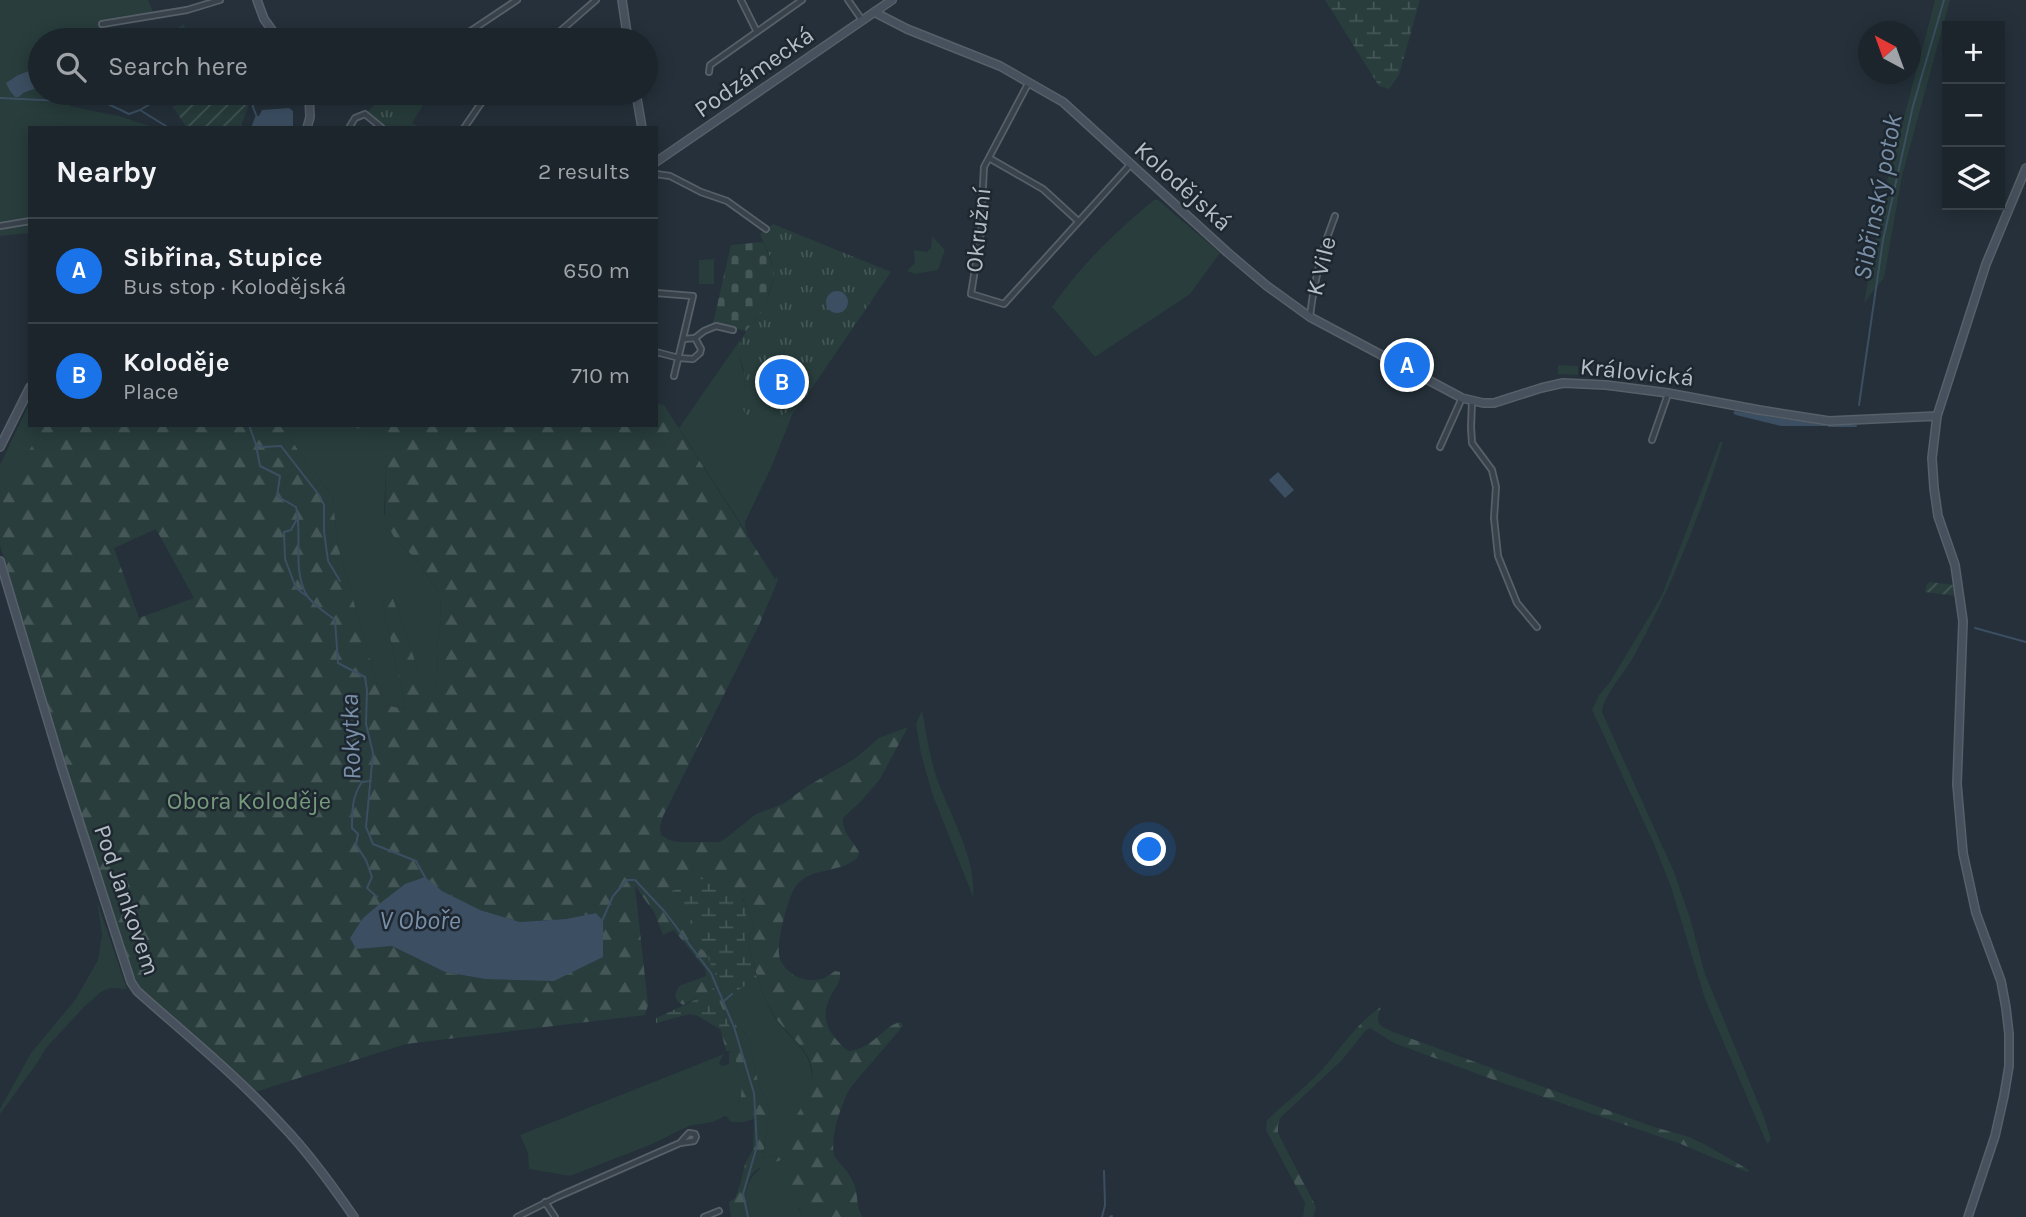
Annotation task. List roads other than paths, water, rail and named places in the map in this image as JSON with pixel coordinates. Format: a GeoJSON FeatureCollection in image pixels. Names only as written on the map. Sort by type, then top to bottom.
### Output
{"type":"FeatureCollection","features":[{"type":"Feature","properties":{"kind":"street"},"geometry":{"type":"LineString","coordinates":[[102,24],[187,10],[220,0]]}},
{"type":"Feature","properties":{"kind":"street"},"geometry":{"type":"LineString","coordinates":[[257,0],[270,28]]}},
{"type":"Feature","properties":{"kind":"street"},"geometry":{"type":"LineString","coordinates":[[475,28],[517,0]]}},
{"type":"Feature","properties":{"kind":"street"},"geometry":{"type":"LineString","coordinates":[[564,28],[596,0]]}},
{"type":"Feature","properties":{"kind":"street"},"geometry":{"type":"LineString","coordinates":[[622,0],[626,28]]}},
{"type":"Feature","properties":{"kind":"street"},"geometry":{"type":"LineString","coordinates":[[741,0],[757,32]]}},
{"type":"Feature","properties":{"kind":"street"},"geometry":{"type":"LineString","coordinates":[[709,72],[710,65],[802,0]]}},
{"type":"Feature","properties":{"kind":"street"},"geometry":{"type":"LineString","coordinates":[[848,0],[862,20]]}},
{"type":"Feature","properties":{"kind":"street","name":"Podzámecká"},"geometry":{"type":"LineString","coordinates":[[658,161],[892,0]]}},
{"type":"Feature","properties":{"kind":"street","name":"Kolodějská"},"geometry":{"type":"LineString","coordinates":[[874,12],[907,29],[1000,66],[1063,102],[1227,253],[1268,286],[1310,317],[1462,398]]}},
{"type":"Feature","properties":{"kind":"street","name":"Okružní"},"geometry":{"type":"LineString","coordinates":[[1029,82],[984,167],[984,213],[971,294],[1004,304],[1130,165]]}},
{"type":"Feature","properties":{"kind":"street"},"geometry":{"type":"LineString","coordinates":[[308,126],[310,105]]}},
{"type":"Feature","properties":{"kind":"street"},"geometry":{"type":"LineString","coordinates":[[465,126],[480,105]]}},
{"type":"Feature","properties":{"kind":"street"},"geometry":{"type":"LineString","coordinates":[[638,105],[642,126]]}},
{"type":"Feature","properties":{"kind":"street"},"geometry":{"type":"LineString","coordinates":[[350,126],[355,118],[365,114],[380,126]]}},
{"type":"Feature","properties":{"kind":"street"},"geometry":{"type":"LineString","coordinates":[[989,158],[1043,189],[1079,221]]}},
{"type":"Feature","properties":{"kind":"street"},"geometry":{"type":"LineString","coordinates":[[1968,1217],[1995,1136],[2004,1096],[2009,1066],[2009,1034],[2001,981],[1976,913],[1969,884],[1959,820],[1956,749],[1963,621],[1955,565],[1938,516],[1932,458],[1937,416],[1986,264],[2026,168]]}},
{"type":"Feature","properties":{"kind":"street"},"geometry":{"type":"LineString","coordinates":[[658,174],[670,176],[727,201],[766,229]]}},
{"type":"Feature","properties":{"kind":"street","name":"K Vile"},"geometry":{"type":"LineString","coordinates":[[1310,317],[1323,246],[1335,216]]}},
{"type":"Feature","properties":{"kind":"street"},"geometry":{"type":"LineString","coordinates":[[0,226],[28,221]]}},
{"type":"Feature","properties":{"kind":"street"},"geometry":{"type":"LineString","coordinates":[[658,293],[693,296],[674,376]]}},
{"type":"Feature","properties":{"kind":"street"},"geometry":{"type":"LineString","coordinates":[[684,339],[695,338],[716,326],[733,330]]}},
{"type":"Feature","properties":{"kind":"street"},"geometry":{"type":"LineString","coordinates":[[658,353],[689,359],[697,356],[701,349],[695,338]]}},
{"type":"Feature","properties":{"kind":"street","name":"Královická"},"geometry":{"type":"LineString","coordinates":[[1462,398],[1494,403],[1563,383],[1668,393],[1829,421],[1937,416]]}},
{"type":"Feature","properties":{"kind":"street"},"geometry":{"type":"LineString","coordinates":[[0,447],[28,391]]}},
{"type":"Feature","properties":{"kind":"street"},"geometry":{"type":"LineString","coordinates":[[1652,440],[1668,393]]}},
{"type":"Feature","properties":{"kind":"street"},"geometry":{"type":"LineString","coordinates":[[1440,447],[1462,398]]}},
{"type":"Feature","properties":{"kind":"street"},"geometry":{"type":"LineString","coordinates":[[1472,401],[1472,443],[1492,470],[1496,487],[1494,518],[1498,556],[1517,603],[1537,626]]}},
{"type":"Feature","properties":{"kind":"street","name":"Pod Jankovem"},"geometry":{"type":"LineString","coordinates":[[0,561],[131,982],[137,991],[211,1055],[281,1123],[324,1174],[354,1217]]}},
{"type":"Feature","properties":{"kind":"street"},"geometry":{"type":"LineString","coordinates":[[517,1217],[680,1143]]}},
{"type":"Feature","properties":{"kind":"street"},"geometry":{"type":"LineString","coordinates":[[545,1202],[555,1217]]}},
{"type":"Feature","properties":{"kind":"street"},"geometry":{"type":"LineString","coordinates":[[704,1217],[719,1211]]}},
{"type":"Feature","properties":{"kind":"water"},"geometry":{"type":"Polygon","coordinates":[[[28,71],[28,91],[15,97],[6,83],[28,71]]]}},
{"type":"Feature","properties":{"kind":"water"},"geometry":{"type":"Polygon","coordinates":[[[289,108],[293,111],[293,126],[252,126],[256,115],[259,116],[262,110],[289,108]]]}},
{"type":"Feature","properties":{"kind":"water"},"geometry":{"type":"Polygon","coordinates":[[[837,291],[847,298],[848,302],[841,312],[837,313],[827,306],[826,302],[833,292],[837,291]]]}},
{"type":"Feature","properties":{"kind":"water"},"geometry":{"type":"Polygon","coordinates":[[[1735,411],[1829,426],[1781,426],[1736,415],[1733,413],[1735,411]]]}},
{"type":"Feature","properties":{"kind":"water"},"geometry":{"type":"Polygon","coordinates":[[[1278,472],[1294,490],[1285,498],[1269,480],[1278,472]]]}},
{"type":"Feature","properties":{"kind":"water","name":"V Oboře"},"geometry":{"type":"Polygon","coordinates":[[[425,877],[442,891],[480,910],[520,922],[566,919],[596,913],[603,921],[603,957],[554,981],[485,979],[445,972],[392,946],[356,949],[350,938],[363,918],[405,884],[425,877]]]}},
{"type":"Feature","properties":{"kind":"waterway","name":"Sibřinský potok"},"geometry":{"type":"LineString","coordinates":[[1859,405],[1883,240],[1913,106],[1944,0]]}},
{"type":"Feature","properties":{"kind":"waterway","name":"Rokytka"},"geometry":{"type":"LineString","coordinates":[[0,98],[28,99]]}},
{"type":"Feature","properties":{"kind":"waterway","name":"Rokytka"},"geometry":{"type":"LineString","coordinates":[[110,105],[129,114],[140,110],[166,126]]}},
{"type":"Feature","properties":{"kind":"waterway"},"geometry":{"type":"LineString","coordinates":[[140,110],[148,105]]}},
{"type":"Feature","properties":{"kind":"waterway"},"geometry":{"type":"LineString","coordinates":[[253,105],[256,115]]}},
{"type":"Feature","properties":{"kind":"waterway","name":"Sibřinský potok"},"geometry":{"type":"LineString","coordinates":[[1829,426],[1856,426]]}},
{"type":"Feature","properties":{"kind":"waterway","name":"Rokytka"},"geometry":{"type":"LineString","coordinates":[[250,427],[260,466],[280,476],[277,496],[296,507],[300,573],[306,594],[315,605],[335,620],[338,663],[365,677],[366,724],[373,753],[366,827],[373,844],[416,861],[426,879]]}},
{"type":"Feature","properties":{"kind":"waterway"},"geometry":{"type":"LineString","coordinates":[[257,445],[281,446],[319,495],[324,505],[328,561],[340,581]]}},
{"type":"Feature","properties":{"kind":"waterway"},"geometry":{"type":"LineString","coordinates":[[298,517],[291,530],[284,532],[285,559],[296,588],[305,595]]}},
{"type":"Feature","properties":{"kind":"waterway"},"geometry":{"type":"LineString","coordinates":[[1975,628],[2026,642]]}},
{"type":"Feature","properties":{"kind":"waterway"},"geometry":{"type":"LineString","coordinates":[[371,781],[362,782],[356,793],[352,828],[358,834],[356,845],[366,860],[372,877],[367,888],[377,897]]}},
{"type":"Feature","properties":{"kind":"waterway","name":"Rokytka"},"geometry":{"type":"LineString","coordinates":[[602,921],[613,896],[627,880],[633,880]]}},
{"type":"Feature","properties":{"kind":"waterway","name":"Rokytka"},"geometry":{"type":"LineString","coordinates":[[635,880],[665,912],[711,973],[734,1027],[754,1093],[757,1146],[743,1194],[748,1217]]}},
{"type":"Feature","properties":{"kind":"waterway"},"geometry":{"type":"LineString","coordinates":[[724,1001],[732,994]]}},
{"type":"Feature","properties":{"kind":"waterway"},"geometry":{"type":"LineString","coordinates":[[1102,1217],[1105,1205],[1104,1171]]}},
{"type":"Feature","properties":{"kind":"place","name":"Sibřina, Stupice"},"geometry":{"type":"Point","coordinates":[1407,365]}},
{"type":"Feature","properties":{"kind":"place","name":"Koloděje"},"geometry":{"type":"Point","coordinates":[782,382]}},
{"type":"Feature","properties":{"kind":"park label","name":"Obora Koloděje"},"geometry":{"type":"Point","coordinates":[249,801]}}]}
